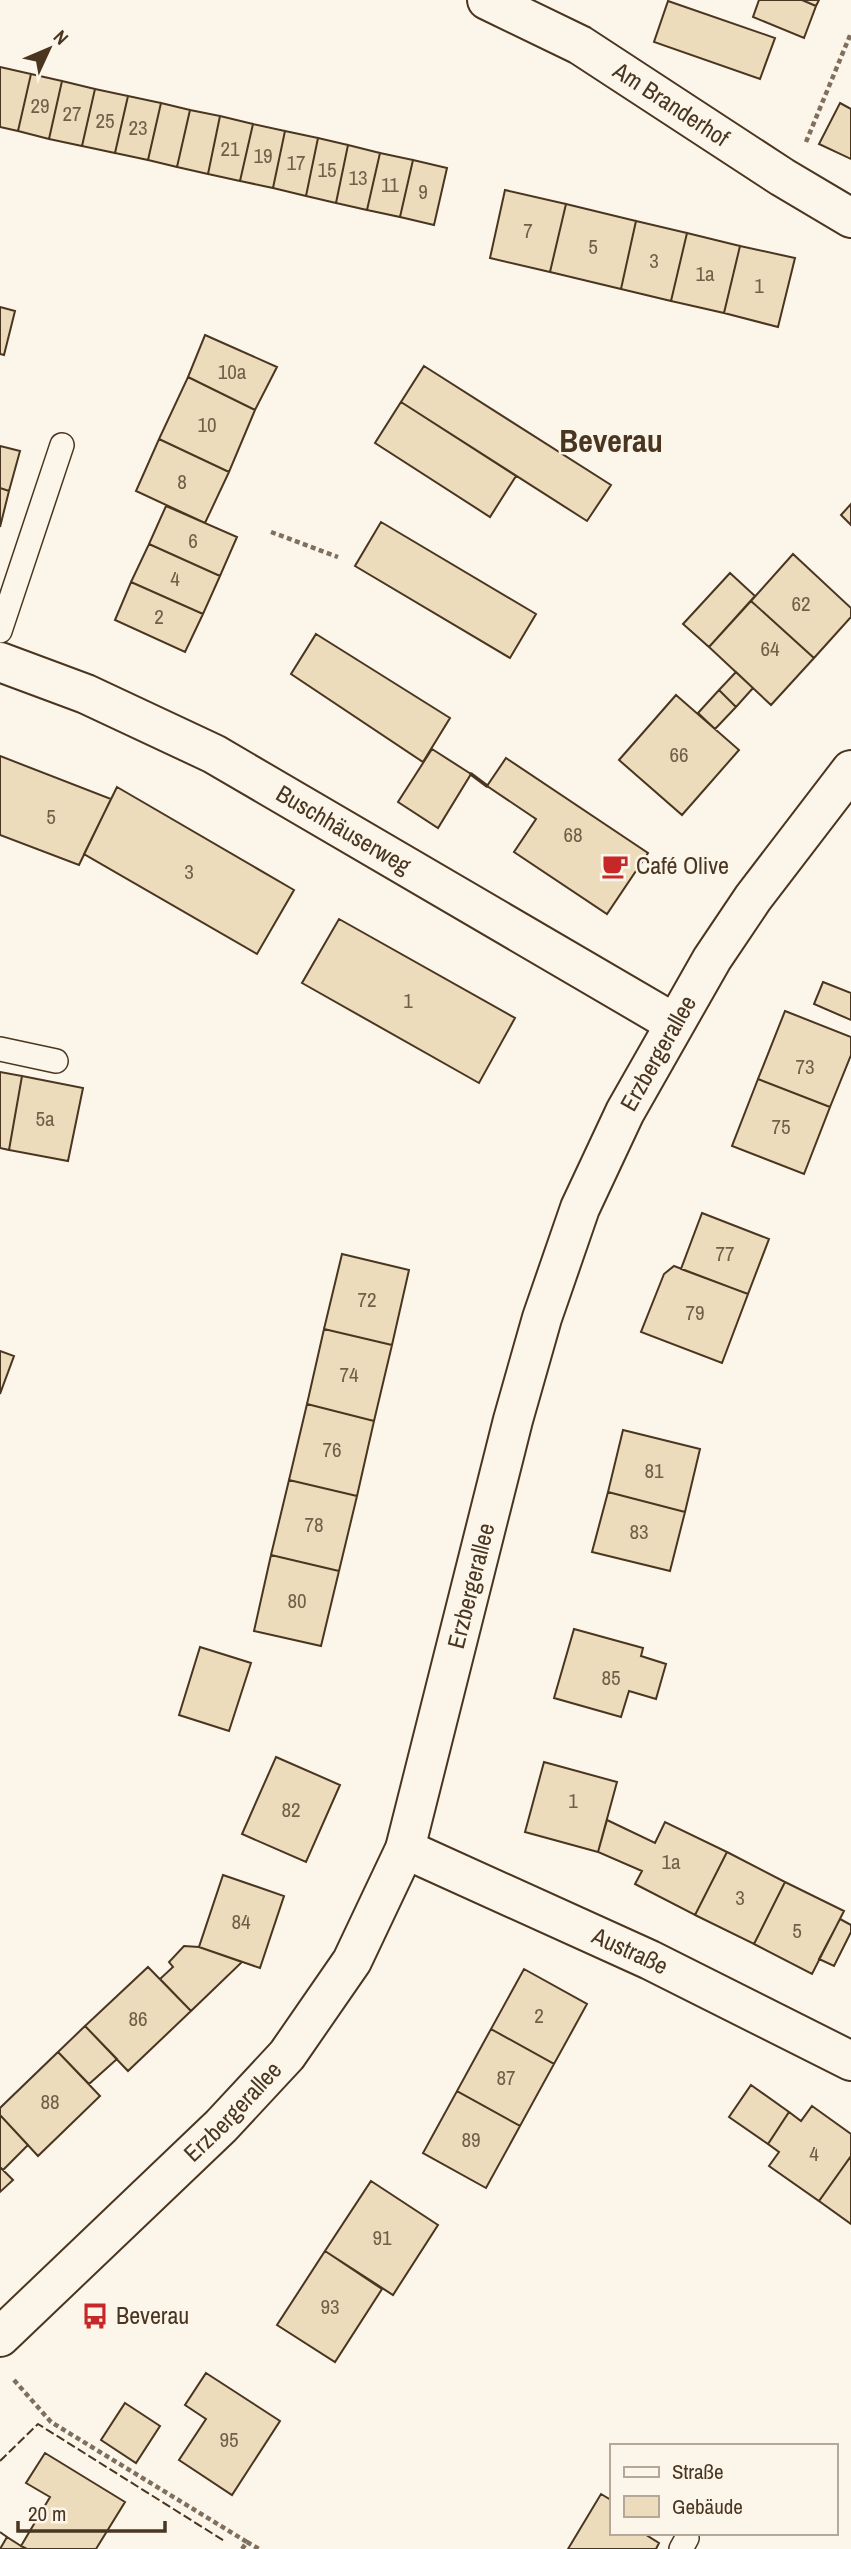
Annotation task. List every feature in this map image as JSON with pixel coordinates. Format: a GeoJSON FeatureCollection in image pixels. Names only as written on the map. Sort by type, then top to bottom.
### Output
{"type":"FeatureCollection","features":[{"type":"Feature","properties":{"kind":"street","name":"Am Branderhof"},"geometry":{"type":"LineString","coordinates":[[486,0],[580,45],[782,177],[851,218]]}},
{"type":"Feature","properties":{"kind":"street","name":"Buschhäuserweg"},"geometry":{"type":"LineString","coordinates":[[0,662],[86,694],[214,754],[674,1023]]}},
{"type":"Feature","properties":{"kind":"street","name":"Erzbergerallee"},"geometry":{"type":"LineString","coordinates":[[4,2354],[287,2054],[352,1961],[405,1849],[542,1318],[580,1208],[625,1112],[674,1023],[753,898],[851,770]]}},
{"type":"Feature","properties":{"kind":"street","name":"Austraße"},"geometry":{"type":"LineString","coordinates":[[405,1849],[650,1960],[851,2061]]}},
{"type":"Feature","properties":{"kind":"lane"},"geometry":{"type":"LineString","coordinates":[[0,631],[62,445]]}},
{"type":"Feature","properties":{"kind":"lane"},"geometry":{"type":"LineString","coordinates":[[0,1049],[56,1061]]}},
{"type":"Feature","properties":{"kind":"path"},"geometry":{"type":"LineString","coordinates":[[782,177],[800,155],[851,33]]}},
{"type":"Feature","properties":{"kind":"path"},"geometry":{"type":"LineString","coordinates":[[271,532],[338,557]]}},
{"type":"Feature","properties":{"kind":"path"},"geometry":{"type":"LineString","coordinates":[[4,2354],[51,2422],[258,2549]]}},
{"type":"Feature","properties":{"kind":"path"},"geometry":{"type":"LineString","coordinates":[[242,2549],[247,2542]]}},
{"type":"Feature","properties":{"kind":"building"},"geometry":{"type":"Polygon","coordinates":[[[759,0],[802,0],[816,6],[804,38],[753,17],[759,0]]]}},
{"type":"Feature","properties":{"kind":"building"},"geometry":{"type":"Polygon","coordinates":[[[802,0],[819,0],[816,6],[802,0]]]}},
{"type":"Feature","properties":{"kind":"building"},"geometry":{"type":"Polygon","coordinates":[[[668,1],[775,38],[760,79],[654,42],[668,1]]]}},
{"type":"Feature","properties":{"kind":"building"},"geometry":{"type":"Polygon","coordinates":[[[0,67],[31,74],[18,131],[0,127],[0,67]]]}},
{"type":"Feature","properties":{"kind":"building"},"geometry":{"type":"Polygon","coordinates":[[[31,74],[62,81],[49,139],[18,131],[31,74]]]}},
{"type":"Feature","properties":{"kind":"building"},"geometry":{"type":"Polygon","coordinates":[[[62,81],[95,89],[82,146],[49,139],[62,81]]]}},
{"type":"Feature","properties":{"kind":"building"},"geometry":{"type":"Polygon","coordinates":[[[95,89],[128,96],[115,153],[82,146],[95,89]]]}},
{"type":"Feature","properties":{"kind":"building"},"geometry":{"type":"Polygon","coordinates":[[[128,96],[161,103],[148,160],[115,153],[128,96]]]}},
{"type":"Feature","properties":{"kind":"building"},"geometry":{"type":"Polygon","coordinates":[[[161,103],[190,110],[177,167],[148,160],[161,103]]]}},
{"type":"Feature","properties":{"kind":"building"},"geometry":{"type":"Polygon","coordinates":[[[840,103],[851,109],[851,159],[819,144],[840,103]]]}},
{"type":"Feature","properties":{"kind":"building"},"geometry":{"type":"Polygon","coordinates":[[[190,110],[220,116],[208,174],[177,167],[190,110]]]}},
{"type":"Feature","properties":{"kind":"building"},"geometry":{"type":"Polygon","coordinates":[[[220,116],[253,124],[240,181],[208,174],[220,116]]]}},
{"type":"Feature","properties":{"kind":"building"},"geometry":{"type":"Polygon","coordinates":[[[253,124],[285,131],[273,188],[240,181],[253,124]]]}},
{"type":"Feature","properties":{"kind":"building"},"geometry":{"type":"Polygon","coordinates":[[[285,131],[318,138],[306,196],[273,188],[285,131]]]}},
{"type":"Feature","properties":{"kind":"building"},"geometry":{"type":"Polygon","coordinates":[[[318,138],[348,145],[336,203],[306,196],[318,138]]]}},
{"type":"Feature","properties":{"kind":"building"},"geometry":{"type":"Polygon","coordinates":[[[348,145],[380,153],[367,210],[336,203],[348,145]]]}},
{"type":"Feature","properties":{"kind":"building"},"geometry":{"type":"Polygon","coordinates":[[[380,153],[413,160],[400,217],[367,210],[380,153]]]}},
{"type":"Feature","properties":{"kind":"building"},"geometry":{"type":"Polygon","coordinates":[[[413,160],[447,168],[434,225],[400,217],[413,160]]]}},
{"type":"Feature","properties":{"kind":"building"},"geometry":{"type":"Polygon","coordinates":[[[505,190],[566,204],[550,272],[490,258],[505,190]]]}},
{"type":"Feature","properties":{"kind":"building"},"geometry":{"type":"Polygon","coordinates":[[[566,204],[636,221],[621,289],[550,272],[566,204]]]}},
{"type":"Feature","properties":{"kind":"building"},"geometry":{"type":"Polygon","coordinates":[[[636,221],[687,233],[671,301],[621,289],[636,221]]]}},
{"type":"Feature","properties":{"kind":"building"},"geometry":{"type":"Polygon","coordinates":[[[687,233],[740,246],[724,313],[671,301],[687,233]]]}},
{"type":"Feature","properties":{"kind":"building"},"geometry":{"type":"Polygon","coordinates":[[[740,246],[795,258],[778,327],[724,313],[740,246]]]}},
{"type":"Feature","properties":{"kind":"building"},"geometry":{"type":"Polygon","coordinates":[[[0,307],[15,311],[4,355],[0,354],[0,307]]]}},
{"type":"Feature","properties":{"kind":"building"},"geometry":{"type":"Polygon","coordinates":[[[205,335],[277,367],[255,410],[188,377],[205,335]]]}},
{"type":"Feature","properties":{"kind":"building"},"geometry":{"type":"Polygon","coordinates":[[[424,366],[611,485],[587,521],[401,402],[424,366]]]}},
{"type":"Feature","properties":{"kind":"building"},"geometry":{"type":"Polygon","coordinates":[[[188,377],[255,410],[229,472],[159,439],[188,377]]]}},
{"type":"Feature","properties":{"kind":"building"},"geometry":{"type":"Polygon","coordinates":[[[401,402],[516,476],[490,517],[375,443],[401,402]]]}},
{"type":"Feature","properties":{"kind":"building"},"geometry":{"type":"Polygon","coordinates":[[[159,439],[229,472],[205,523],[136,491],[159,439]]]}},
{"type":"Feature","properties":{"kind":"building"},"geometry":{"type":"Polygon","coordinates":[[[0,446],[20,451],[9,491],[0,488],[0,446]]]}},
{"type":"Feature","properties":{"kind":"building"},"geometry":{"type":"Polygon","coordinates":[[[0,488],[9,491],[0,527],[0,488]]]}},
{"type":"Feature","properties":{"kind":"building"},"geometry":{"type":"Polygon","coordinates":[[[851,504],[851,525],[841,515],[851,504]]]}},
{"type":"Feature","properties":{"kind":"building"},"geometry":{"type":"Polygon","coordinates":[[[166,506],[237,537],[220,576],[149,544],[166,506]]]}},
{"type":"Feature","properties":{"kind":"building"},"geometry":{"type":"Polygon","coordinates":[[[381,522],[536,614],[510,658],[355,566],[381,522]]]}},
{"type":"Feature","properties":{"kind":"building"},"geometry":{"type":"Polygon","coordinates":[[[149,544],[220,576],[203,614],[131,582],[149,544]]]}},
{"type":"Feature","properties":{"kind":"building"},"geometry":{"type":"Polygon","coordinates":[[[793,554],[851,608],[851,617],[814,658],[751,601],[793,554]]]}},
{"type":"Feature","properties":{"kind":"building"},"geometry":{"type":"Polygon","coordinates":[[[730,573],[755,596],[709,647],[683,624],[730,573]]]}},
{"type":"Feature","properties":{"kind":"building"},"geometry":{"type":"Polygon","coordinates":[[[131,582],[203,614],[185,652],[115,620],[131,582]]]}},
{"type":"Feature","properties":{"kind":"building"},"geometry":{"type":"Polygon","coordinates":[[[751,601],[814,658],[771,705],[709,647],[751,601]]]}},
{"type":"Feature","properties":{"kind":"building"},"geometry":{"type":"Polygon","coordinates":[[[316,634],[450,718],[423,762],[291,674],[316,634]]]}},
{"type":"Feature","properties":{"kind":"building"},"geometry":{"type":"Polygon","coordinates":[[[736,672],[753,688],[736,707],[719,690],[736,672]]]}},
{"type":"Feature","properties":{"kind":"building"},"geometry":{"type":"Polygon","coordinates":[[[719,690],[736,707],[715,729],[698,713],[719,690]]]}},
{"type":"Feature","properties":{"kind":"building"},"geometry":{"type":"Polygon","coordinates":[[[676,695],[739,750],[682,815],[619,760],[676,695]]]}},
{"type":"Feature","properties":{"kind":"building"},"geometry":{"type":"Polygon","coordinates":[[[432,749],[471,774],[438,828],[398,802],[432,749]]]}},
{"type":"Feature","properties":{"kind":"building"},"geometry":{"type":"Polygon","coordinates":[[[0,756],[111,799],[79,865],[0,835],[0,756]]]}},
{"type":"Feature","properties":{"kind":"building"},"geometry":{"type":"Polygon","coordinates":[[[506,758],[648,853],[607,914],[514,852],[536,819],[487,786],[506,758]]]}},
{"type":"Feature","properties":{"kind":"building"},"geometry":{"type":"Polygon","coordinates":[[[117,787],[294,890],[257,954],[84,854],[117,787]]]}},
{"type":"Feature","properties":{"kind":"building"},"geometry":{"type":"Polygon","coordinates":[[[339,919],[515,1018],[479,1083],[302,983],[339,919]]]}},
{"type":"Feature","properties":{"kind":"building"},"geometry":{"type":"Polygon","coordinates":[[[823,982],[851,993],[851,1020],[814,1004],[823,982]]]}},
{"type":"Feature","properties":{"kind":"building"},"geometry":{"type":"Polygon","coordinates":[[[785,1011],[851,1037],[851,1055],[830,1107],[758,1079],[785,1011]]]}},
{"type":"Feature","properties":{"kind":"building"},"geometry":{"type":"Polygon","coordinates":[[[0,1072],[22,1076],[9,1150],[0,1148],[0,1072]]]}},
{"type":"Feature","properties":{"kind":"building"},"geometry":{"type":"Polygon","coordinates":[[[22,1076],[83,1088],[68,1161],[9,1150],[22,1076]]]}},
{"type":"Feature","properties":{"kind":"building"},"geometry":{"type":"Polygon","coordinates":[[[758,1079],[830,1107],[804,1174],[732,1146],[758,1079]]]}},
{"type":"Feature","properties":{"kind":"building"},"geometry":{"type":"Polygon","coordinates":[[[702,1213],[769,1239],[748,1294],[681,1269],[702,1213]]]}},
{"type":"Feature","properties":{"kind":"building"},"geometry":{"type":"Polygon","coordinates":[[[342,1254],[409,1270],[392,1345],[324,1329],[342,1254]]]}},
{"type":"Feature","properties":{"kind":"building"},"geometry":{"type":"Polygon","coordinates":[[[674,1266],[748,1294],[722,1363],[641,1332],[664,1274],[674,1266]]]}},
{"type":"Feature","properties":{"kind":"building"},"geometry":{"type":"Polygon","coordinates":[[[324,1329],[392,1345],[374,1421],[307,1404],[324,1329]]]}},
{"type":"Feature","properties":{"kind":"building"},"geometry":{"type":"Polygon","coordinates":[[[0,1351],[14,1356],[0,1394],[0,1351]]]}},
{"type":"Feature","properties":{"kind":"building"},"geometry":{"type":"Polygon","coordinates":[[[307,1404],[374,1421],[357,1496],[289,1480],[307,1404]]]}},
{"type":"Feature","properties":{"kind":"building"},"geometry":{"type":"Polygon","coordinates":[[[623,1430],[700,1449],[685,1512],[608,1492],[623,1430]]]}},
{"type":"Feature","properties":{"kind":"building"},"geometry":{"type":"Polygon","coordinates":[[[289,1480],[357,1496],[339,1571],[271,1555],[289,1480]]]}},
{"type":"Feature","properties":{"kind":"building"},"geometry":{"type":"Polygon","coordinates":[[[608,1492],[685,1512],[670,1571],[592,1552],[608,1492]]]}},
{"type":"Feature","properties":{"kind":"building"},"geometry":{"type":"Polygon","coordinates":[[[271,1555],[339,1571],[321,1646],[254,1631],[271,1555]]]}},
{"type":"Feature","properties":{"kind":"building"},"geometry":{"type":"Polygon","coordinates":[[[574,1629],[643,1648],[641,1656],[666,1664],[656,1699],[629,1691],[621,1717],[554,1698],[574,1629]]]}},
{"type":"Feature","properties":{"kind":"building"},"geometry":{"type":"Polygon","coordinates":[[[200,1647],[251,1663],[229,1731],[179,1715],[200,1647]]]}},
{"type":"Feature","properties":{"kind":"building"},"geometry":{"type":"Polygon","coordinates":[[[276,1757],[340,1785],[306,1862],[242,1834],[276,1757]]]}},
{"type":"Feature","properties":{"kind":"building"},"geometry":{"type":"Polygon","coordinates":[[[544,1762],[617,1782],[598,1852],[525,1832],[544,1762]]]}},
{"type":"Feature","properties":{"kind":"building"},"geometry":{"type":"Polygon","coordinates":[[[607,1820],[655,1843],[665,1822],[727,1852],[695,1915],[635,1884],[642,1871],[598,1852],[607,1820]]]}},
{"type":"Feature","properties":{"kind":"building"},"geometry":{"type":"Polygon","coordinates":[[[727,1852],[785,1882],[754,1944],[695,1915],[727,1852]]]}},
{"type":"Feature","properties":{"kind":"building"},"geometry":{"type":"Polygon","coordinates":[[[223,1875],[284,1896],[260,1968],[199,1947],[223,1875]]]}},
{"type":"Feature","properties":{"kind":"building"},"geometry":{"type":"Polygon","coordinates":[[[785,1882],[844,1911],[812,1974],[754,1944],[785,1882]]]}},
{"type":"Feature","properties":{"kind":"building"},"geometry":{"type":"Polygon","coordinates":[[[840,1919],[851,1925],[851,1932],[834,1966],[819,1959],[840,1919]]]}},
{"type":"Feature","properties":{"kind":"building"},"geometry":{"type":"Polygon","coordinates":[[[184,1946],[199,1947],[242,1962],[191,2011],[160,1979],[173,1967],[169,1962],[184,1946]]]}},
{"type":"Feature","properties":{"kind":"building"},"geometry":{"type":"Polygon","coordinates":[[[148,1967],[191,2011],[128,2071],[85,2026],[148,1967]]]}},
{"type":"Feature","properties":{"kind":"building"},"geometry":{"type":"Polygon","coordinates":[[[524,1969],[587,2004],[554,2064],[491,2029],[524,1969]]]}},
{"type":"Feature","properties":{"kind":"building"},"geometry":{"type":"Polygon","coordinates":[[[85,2026],[117,2059],[89,2084],[58,2052],[85,2026]]]}},
{"type":"Feature","properties":{"kind":"building"},"geometry":{"type":"Polygon","coordinates":[[[491,2029],[554,2064],[520,2126],[457,2091],[491,2029]]]}},
{"type":"Feature","properties":{"kind":"building"},"geometry":{"type":"Polygon","coordinates":[[[58,2052],[100,2096],[38,2156],[0,2115],[0,2108],[58,2052]]]}},
{"type":"Feature","properties":{"kind":"building"},"geometry":{"type":"Polygon","coordinates":[[[751,2085],[789,2112],[768,2144],[729,2117],[751,2085]]]}},
{"type":"Feature","properties":{"kind":"building"},"geometry":{"type":"Polygon","coordinates":[[[457,2091],[520,2126],[486,2188],[423,2153],[457,2091]]]}},
{"type":"Feature","properties":{"kind":"building"},"geometry":{"type":"Polygon","coordinates":[[[812,2106],[851,2134],[851,2156],[819,2201],[769,2166],[779,2152],[768,2144],[789,2112],[801,2121],[812,2106]]]}},
{"type":"Feature","properties":{"kind":"building"},"geometry":{"type":"Polygon","coordinates":[[[0,2115],[28,2145],[3,2170],[0,2167],[0,2115]]]}},
{"type":"Feature","properties":{"kind":"building"},"geometry":{"type":"Polygon","coordinates":[[[851,2156],[851,2224],[819,2201],[851,2156]]]}},
{"type":"Feature","properties":{"kind":"building"},"geometry":{"type":"Polygon","coordinates":[[[0,2167],[13,2180],[0,2192],[0,2167]]]}},
{"type":"Feature","properties":{"kind":"building"},"geometry":{"type":"Polygon","coordinates":[[[371,2181],[438,2225],[393,2295],[325,2251],[371,2181]]]}},
{"type":"Feature","properties":{"kind":"building"},"geometry":{"type":"Polygon","coordinates":[[[325,2251],[382,2289],[335,2362],[277,2325],[325,2251]]]}},
{"type":"Feature","properties":{"kind":"building"},"geometry":{"type":"Polygon","coordinates":[[[206,2373],[280,2421],[232,2495],[179,2460],[206,2419],[185,2405],[206,2373]]]}},
{"type":"Feature","properties":{"kind":"building"},"geometry":{"type":"Polygon","coordinates":[[[125,2403],[160,2426],[136,2463],[101,2440],[125,2403]]]}},
{"type":"Feature","properties":{"kind":"building"},"geometry":{"type":"Polygon","coordinates":[[[45,2453],[125,2502],[96,2549],[27,2549],[21,2546],[50,2497],[26,2483],[45,2453]]]}},
{"type":"Feature","properties":{"kind":"building"},"geometry":{"type":"Polygon","coordinates":[[[601,2494],[610,2499],[610,2535],[646,2535],[659,2543],[656,2549],[568,2549],[601,2494]]]}},
{"type":"Feature","properties":{"kind":"building"},"geometry":{"type":"Polygon","coordinates":[[[7,2537],[21,2546],[27,2549],[0,2549],[7,2537]]]}},
{"type":"Feature","properties":{"kind":"fence"},"geometry":{"type":"LineString","coordinates":[[0,2461],[38,2424],[226,2542]]}},
{"type":"Feature","properties":{"kind":"fence"},"geometry":{"type":"LineString","coordinates":[[0,2532],[7,2537]]}},
{"type":"Feature","properties":{"kind":"wall"},"geometry":{"type":"LineString","coordinates":[[471,774],[487,786]]}},
{"type":"Feature","properties":{"kind":"place","name":"Café Olive"},"geometry":{"type":"Point","coordinates":[615,866]}},
{"type":"Feature","properties":{"kind":"place","name":"Beverau"},"geometry":{"type":"Point","coordinates":[95,2316]}},
{"type":"Feature","properties":{"kind":"district","name":"Beverau"},"geometry":{"type":"Point","coordinates":[611,441]}}]}
